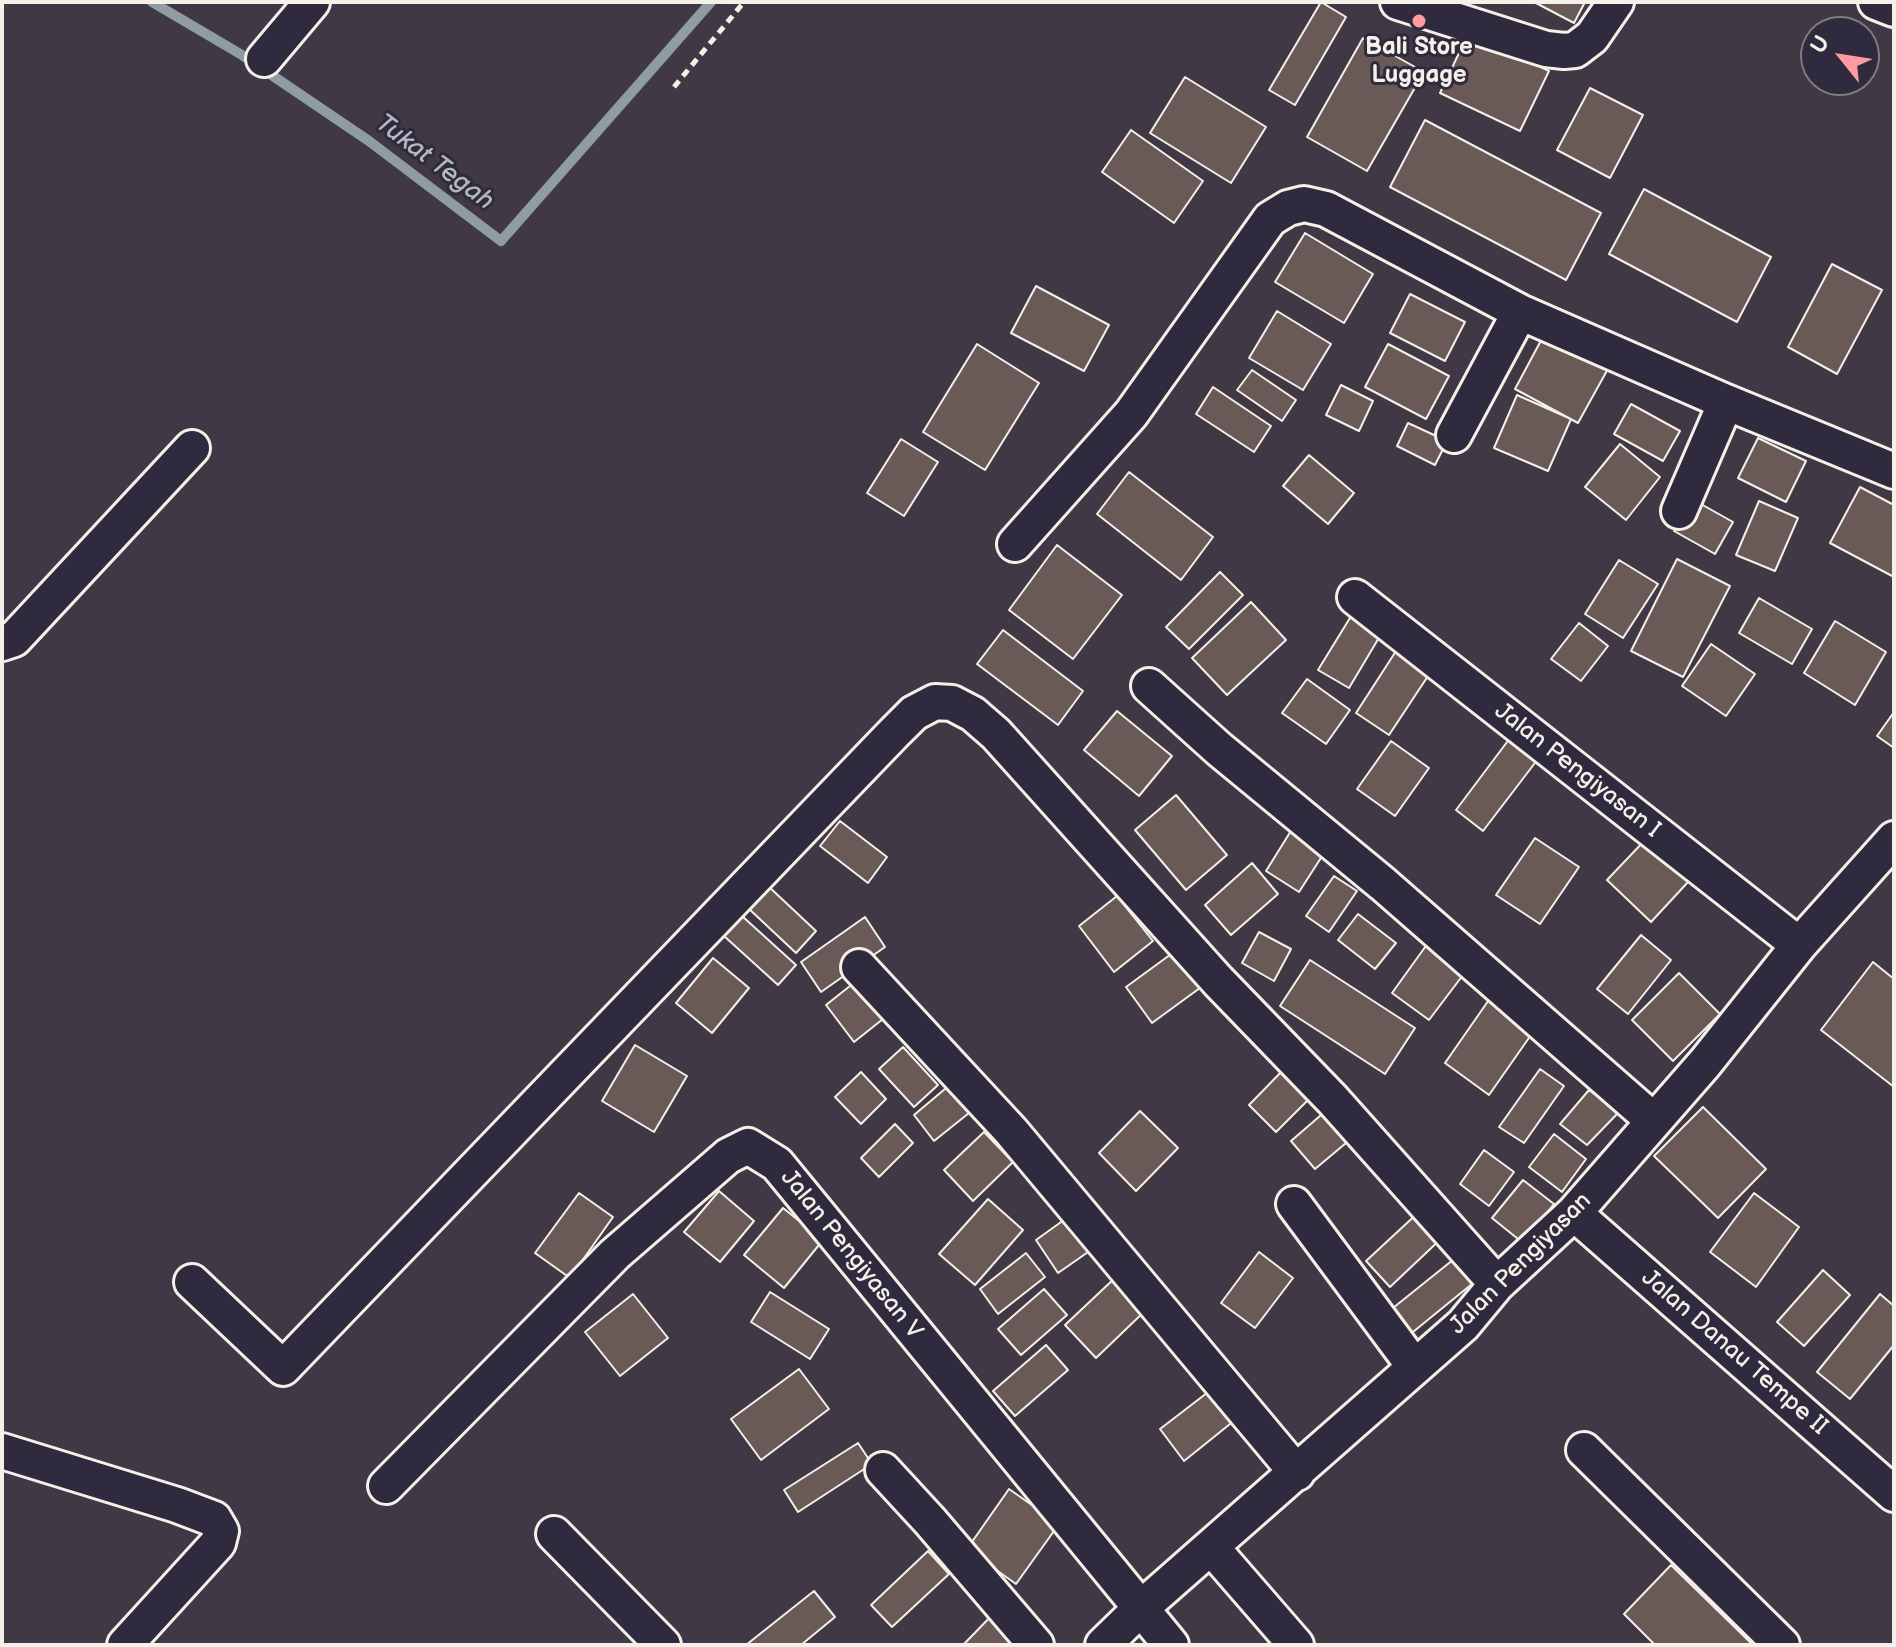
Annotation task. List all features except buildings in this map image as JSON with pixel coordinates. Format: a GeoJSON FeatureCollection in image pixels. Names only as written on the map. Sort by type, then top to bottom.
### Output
{"type":"FeatureCollection","features":[{"type":"Feature","properties":{"kind":"street"},"geometry":{"type":"LineString","coordinates":[[264,59],[312,2]]}},
{"type":"Feature","properties":{"kind":"street"},"geometry":{"type":"LineString","coordinates":[[1398,2],[1546,49],[1564,51],[1575,50],[1592,37],[1616,2]]}},
{"type":"Feature","properties":{"kind":"street"},"geometry":{"type":"LineString","coordinates":[[1015,544],[1131,414],[1270,219],[1288,208],[1304,204],[1326,209],[1520,312],[1894,471]]}},
{"type":"Feature","properties":{"kind":"street"},"geometry":{"type":"LineString","coordinates":[[1454,435],[1520,312]]}},
{"type":"Feature","properties":{"kind":"street"},"geometry":{"type":"LineString","coordinates":[[1679,511],[1726,402]]}},
{"type":"Feature","properties":{"kind":"street"},"geometry":{"type":"LineString","coordinates":[[2,643],[14,639],[192,448]]}},
{"type":"Feature","properties":{"kind":"street","name":"Jalan Pengiyasan I"},"geometry":{"type":"LineString","coordinates":[[1355,597],[1799,945]]}},
{"type":"Feature","properties":{"kind":"street"},"geometry":{"type":"LineString","coordinates":[[1149,686],[1219,749],[1383,884],[1654,1121]]}},
{"type":"Feature","properties":{"kind":"street"},"geometry":{"type":"LineString","coordinates":[[192,1282],[283,1368],[893,734],[914,713],[935,702],[952,703],[973,714],[996,734],[1218,981],[1333,1100],[1497,1284]]}},
{"type":"Feature","properties":{"kind":"street","name":"Jalan Pengiyasan"},"geometry":{"type":"LineString","coordinates":[[1103,1645],[1463,1325],[1497,1284],[1574,1213],[1705,1063],[1799,945],[1894,839]]}},
{"type":"Feature","properties":{"kind":"street"},"geometry":{"type":"LineString","coordinates":[[859,967],[1011,1131],[1297,1473]]}},
{"type":"Feature","properties":{"kind":"street","name":"Jalan Pengiyasan V"},"geometry":{"type":"LineString","coordinates":[[386,1486],[615,1254],[716,1165],[748,1146],[777,1164],[1140,1609]]}},
{"type":"Feature","properties":{"kind":"street"},"geometry":{"type":"LineString","coordinates":[[1294,1204],[1414,1366]]}},
{"type":"Feature","properties":{"kind":"street","name":"Jalan Danau Tempe II"},"geometry":{"type":"LineString","coordinates":[[1574,1213],[1894,1494]]}},
{"type":"Feature","properties":{"kind":"street"},"geometry":{"type":"LineString","coordinates":[[1584,1450],[1782,1645]]}},
{"type":"Feature","properties":{"kind":"street"},"geometry":{"type":"LineString","coordinates":[[2,1451],[214,1519],[221,1531],[218,1543],[125,1645]]}},
{"type":"Feature","properties":{"kind":"street"},"geometry":{"type":"LineString","coordinates":[[883,1470],[1036,1645]]}},
{"type":"Feature","properties":{"kind":"street"},"geometry":{"type":"LineString","coordinates":[[554,1534],[663,1645]]}},
{"type":"Feature","properties":{"kind":"street"},"geometry":{"type":"LineString","coordinates":[[1211,1547],[1296,1645]]}},
{"type":"Feature","properties":{"kind":"street"},"geometry":{"type":"LineString","coordinates":[[1140,1609],[1171,1645]]}},
{"type":"Feature","properties":{"kind":"path"},"geometry":{"type":"LineString","coordinates":[[674,87],[744,2]]}},
{"type":"Feature","properties":{"kind":"waterway","name":"Tukat Tegah"},"geometry":{"type":"LineString","coordinates":[[152,2],[242,55],[369,141],[501,241],[711,2]]}},
{"type":"Feature","properties":{"kind":"place","name":"Bali Store Luggage"},"geometry":{"type":"Point","coordinates":[1419,21]}}]}
